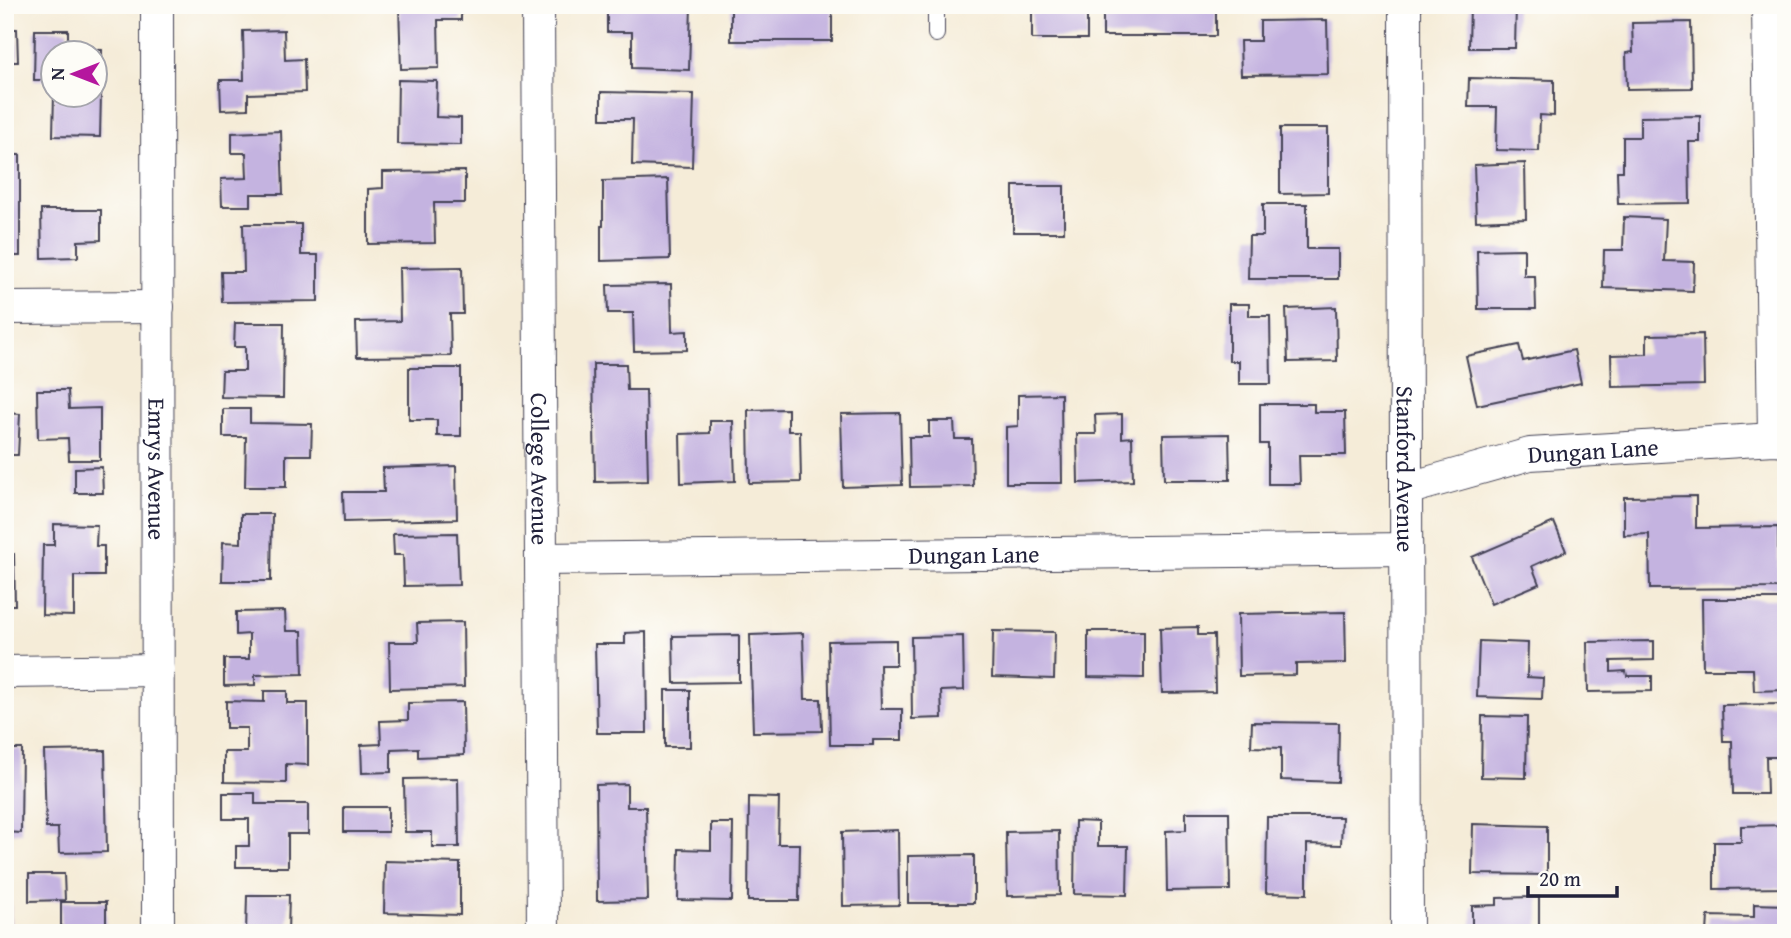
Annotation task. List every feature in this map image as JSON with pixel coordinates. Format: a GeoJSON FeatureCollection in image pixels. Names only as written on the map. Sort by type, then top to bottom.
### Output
{"type":"FeatureCollection","features":[{"type":"Feature","properties":{"kind":"street","name":"Emrys Avenue"},"geometry":{"type":"LineString","coordinates":[[158,5],[158,933]]}},
{"type":"Feature","properties":{"kind":"street","name":"College Avenue"},"geometry":{"type":"LineString","coordinates":[[538,5],[543,933]]}},
{"type":"Feature","properties":{"kind":"street","name":"Stanford Avenue"},"geometry":{"type":"LineString","coordinates":[[1405,5],[1407,933]]}},
{"type":"Feature","properties":{"kind":"street"},"geometry":{"type":"LineString","coordinates":[[1768,5],[1780,440]]}},
{"type":"Feature","properties":{"kind":"street"},"geometry":{"type":"LineString","coordinates":[[5,308],[158,307]]}},
{"type":"Feature","properties":{"kind":"street","name":"Dungan Lane"},"geometry":{"type":"LineString","coordinates":[[1406,489],[1530,454],[1780,440]]}},
{"type":"Feature","properties":{"kind":"street","name":"Dungan Lane"},"geometry":{"type":"LineString","coordinates":[[542,559],[1406,549]]}},
{"type":"Feature","properties":{"kind":"street"},"geometry":{"type":"LineString","coordinates":[[5,672],[158,670]]}},
{"type":"Feature","properties":{"kind":"lane"},"geometry":{"type":"LineString","coordinates":[[936,5],[936,34]]}},
{"type":"Feature","properties":{"kind":"building"},"geometry":{"type":"Polygon","coordinates":[[[399,5],[461,5],[461,20],[438,20],[439,68],[401,69],[399,5]]]}},
{"type":"Feature","properties":{"kind":"building"},"geometry":{"type":"Polygon","coordinates":[[[607,5],[691,5],[689,70],[632,68],[632,32],[607,32],[607,5]]]}},
{"type":"Feature","properties":{"kind":"building"},"geometry":{"type":"Polygon","coordinates":[[[731,5],[832,5],[832,41],[731,41],[731,5]]]}},
{"type":"Feature","properties":{"kind":"building"},"geometry":{"type":"Polygon","coordinates":[[[1032,5],[1087,5],[1087,39],[1032,39],[1032,5]]]}},
{"type":"Feature","properties":{"kind":"building"},"geometry":{"type":"Polygon","coordinates":[[[1103,5],[1216,5],[1216,36],[1103,36],[1103,5]]]}},
{"type":"Feature","properties":{"kind":"building"},"geometry":{"type":"Polygon","coordinates":[[[1470,5],[1516,5],[1515,48],[1469,48],[1470,5]]]}},
{"type":"Feature","properties":{"kind":"building"},"geometry":{"type":"Polygon","coordinates":[[[1327,20],[1328,74],[1241,75],[1240,41],[1260,41],[1260,21],[1327,20]]]}},
{"type":"Feature","properties":{"kind":"building"},"geometry":{"type":"Polygon","coordinates":[[[1691,22],[1692,88],[1627,89],[1626,53],[1633,52],[1632,23],[1691,22]]]}},
{"type":"Feature","properties":{"kind":"building"},"geometry":{"type":"Polygon","coordinates":[[[5,29],[17,29],[18,62],[5,62],[5,29]]]}},
{"type":"Feature","properties":{"kind":"building"},"geometry":{"type":"Polygon","coordinates":[[[35,30],[68,30],[68,38],[38,38],[38,80],[34,80],[35,30]]]}},
{"type":"Feature","properties":{"kind":"building"},"geometry":{"type":"Polygon","coordinates":[[[284,30],[285,60],[304,59],[305,92],[248,94],[248,109],[221,110],[220,80],[244,80],[243,31],[284,30]]]}},
{"type":"Feature","properties":{"kind":"building"},"geometry":{"type":"Polygon","coordinates":[[[1469,78],[1554,80],[1554,116],[1540,115],[1539,151],[1496,150],[1497,107],[1468,107],[1469,78]]]}},
{"type":"Feature","properties":{"kind":"building"},"geometry":{"type":"Polygon","coordinates":[[[398,80],[437,81],[436,117],[461,118],[461,145],[397,144],[398,80]]]}},
{"type":"Feature","properties":{"kind":"building"},"geometry":{"type":"Polygon","coordinates":[[[601,92],[694,94],[692,167],[632,165],[633,119],[601,119],[601,92]]]}},
{"type":"Feature","properties":{"kind":"building"},"geometry":{"type":"Polygon","coordinates":[[[54,108],[101,108],[100,137],[53,136],[54,108]]]}},
{"type":"Feature","properties":{"kind":"building"},"geometry":{"type":"Polygon","coordinates":[[[1700,116],[1700,142],[1689,142],[1690,203],[1618,204],[1617,171],[1623,171],[1623,137],[1640,137],[1640,117],[1700,116]]]}},
{"type":"Feature","properties":{"kind":"building"},"geometry":{"type":"Polygon","coordinates":[[[1280,128],[1328,128],[1328,193],[1280,194],[1280,128]]]}},
{"type":"Feature","properties":{"kind":"building"},"geometry":{"type":"Polygon","coordinates":[[[281,131],[283,194],[251,194],[251,206],[222,206],[221,179],[247,178],[246,153],[232,153],[232,133],[281,131]]]}},
{"type":"Feature","properties":{"kind":"building"},"geometry":{"type":"Polygon","coordinates":[[[5,155],[20,155],[20,256],[5,256],[5,155]]]}},
{"type":"Feature","properties":{"kind":"building"},"geometry":{"type":"Polygon","coordinates":[[[1525,163],[1526,219],[1476,221],[1474,165],[1525,163]]]}},
{"type":"Feature","properties":{"kind":"building"},"geometry":{"type":"Polygon","coordinates":[[[465,171],[465,203],[434,203],[435,243],[368,244],[368,189],[383,188],[383,172],[465,171]]]}},
{"type":"Feature","properties":{"kind":"building"},"geometry":{"type":"Polygon","coordinates":[[[668,179],[670,259],[601,261],[603,181],[668,179]]]}},
{"type":"Feature","properties":{"kind":"building"},"geometry":{"type":"Polygon","coordinates":[[[1013,186],[1064,186],[1064,232],[1013,232],[1013,186]]]}},
{"type":"Feature","properties":{"kind":"building"},"geometry":{"type":"Polygon","coordinates":[[[1263,204],[1307,204],[1307,249],[1338,249],[1338,279],[1248,279],[1249,236],[1263,236],[1263,204]]]}},
{"type":"Feature","properties":{"kind":"building"},"geometry":{"type":"Polygon","coordinates":[[[41,210],[101,210],[101,240],[78,241],[78,257],[42,258],[41,210]]]}},
{"type":"Feature","properties":{"kind":"building"},"geometry":{"type":"Polygon","coordinates":[[[1624,217],[1666,219],[1664,261],[1694,262],[1693,291],[1603,288],[1604,250],[1623,250],[1624,217]]]}},
{"type":"Feature","properties":{"kind":"building"},"geometry":{"type":"Polygon","coordinates":[[[243,224],[301,224],[301,255],[318,255],[318,301],[222,302],[221,272],[244,272],[243,224]]]}},
{"type":"Feature","properties":{"kind":"building"},"geometry":{"type":"Polygon","coordinates":[[[1524,249],[1524,276],[1535,276],[1536,309],[1478,309],[1477,250],[1524,249]]]}},
{"type":"Feature","properties":{"kind":"building"},"geometry":{"type":"Polygon","coordinates":[[[462,267],[463,314],[450,314],[451,356],[357,357],[356,322],[400,321],[399,268],[462,267]]]}},
{"type":"Feature","properties":{"kind":"building"},"geometry":{"type":"Polygon","coordinates":[[[671,284],[672,332],[687,331],[687,350],[634,351],[633,313],[608,313],[607,285],[671,284]]]}},
{"type":"Feature","properties":{"kind":"building"},"geometry":{"type":"Polygon","coordinates":[[[1229,304],[1249,304],[1249,316],[1270,316],[1271,384],[1239,384],[1239,361],[1229,361],[1229,304]]]}},
{"type":"Feature","properties":{"kind":"building"},"geometry":{"type":"Polygon","coordinates":[[[1336,307],[1337,361],[1288,362],[1286,309],[1336,307]]]}},
{"type":"Feature","properties":{"kind":"building"},"geometry":{"type":"Polygon","coordinates":[[[235,323],[284,323],[283,398],[221,397],[222,371],[245,371],[245,347],[234,347],[235,323]]]}},
{"type":"Feature","properties":{"kind":"building"},"geometry":{"type":"Polygon","coordinates":[[[1703,334],[1704,385],[1612,387],[1611,355],[1647,354],[1647,335],[1703,334]]]}},
{"type":"Feature","properties":{"kind":"building"},"geometry":{"type":"Polygon","coordinates":[[[1519,345],[1523,361],[1574,350],[1581,383],[1477,405],[1466,356],[1519,345]]]}},
{"type":"Feature","properties":{"kind":"building"},"geometry":{"type":"Polygon","coordinates":[[[593,364],[626,364],[627,390],[646,390],[648,481],[595,482],[593,364]]]}},
{"type":"Feature","properties":{"kind":"building"},"geometry":{"type":"Polygon","coordinates":[[[409,368],[461,368],[461,436],[437,436],[437,420],[409,420],[409,368]]]}},
{"type":"Feature","properties":{"kind":"building"},"geometry":{"type":"Polygon","coordinates":[[[37,390],[68,390],[69,409],[100,408],[100,460],[69,460],[68,438],[38,439],[37,390]]]}},
{"type":"Feature","properties":{"kind":"building"},"geometry":{"type":"Polygon","coordinates":[[[1061,394],[1062,483],[1006,483],[1006,427],[1018,426],[1018,395],[1061,394]]]}},
{"type":"Feature","properties":{"kind":"building"},"geometry":{"type":"Polygon","coordinates":[[[1260,404],[1314,404],[1314,412],[1345,412],[1346,455],[1299,455],[1300,484],[1268,484],[1268,444],[1260,444],[1260,404]]]}},
{"type":"Feature","properties":{"kind":"building"},"geometry":{"type":"Polygon","coordinates":[[[223,409],[250,409],[250,423],[312,424],[311,455],[286,455],[286,487],[245,487],[246,437],[223,437],[223,409]]]}},
{"type":"Feature","properties":{"kind":"building"},"geometry":{"type":"Polygon","coordinates":[[[788,409],[788,431],[800,431],[801,482],[749,483],[748,410],[788,409]]]}},
{"type":"Feature","properties":{"kind":"building"},"geometry":{"type":"Polygon","coordinates":[[[5,413],[20,414],[18,455],[5,455],[5,413]]]}},
{"type":"Feature","properties":{"kind":"building"},"geometry":{"type":"Polygon","coordinates":[[[900,413],[902,485],[843,487],[841,414],[900,413]]]}},
{"type":"Feature","properties":{"kind":"building"},"geometry":{"type":"Polygon","coordinates":[[[1122,414],[1122,438],[1132,437],[1133,481],[1078,483],[1077,434],[1096,434],[1095,415],[1122,414]]]}},
{"type":"Feature","properties":{"kind":"building"},"geometry":{"type":"Polygon","coordinates":[[[710,421],[733,421],[735,481],[681,483],[680,434],[710,433],[710,421]]]}},
{"type":"Feature","properties":{"kind":"building"},"geometry":{"type":"Polygon","coordinates":[[[929,421],[954,421],[955,439],[972,439],[973,486],[910,487],[909,437],[929,437],[929,421]]]}},
{"type":"Feature","properties":{"kind":"building"},"geometry":{"type":"Polygon","coordinates":[[[1229,434],[1230,480],[1164,480],[1163,435],[1229,434]]]}},
{"type":"Feature","properties":{"kind":"building"},"geometry":{"type":"Polygon","coordinates":[[[456,466],[457,519],[344,522],[343,492],[384,492],[383,468],[456,466]]]}},
{"type":"Feature","properties":{"kind":"building"},"geometry":{"type":"Polygon","coordinates":[[[102,467],[103,493],[75,493],[75,468],[102,467]]]}},
{"type":"Feature","properties":{"kind":"building"},"geometry":{"type":"Polygon","coordinates":[[[1696,496],[1696,528],[1778,527],[1778,588],[1650,589],[1649,534],[1624,535],[1624,497],[1696,496]]]}},
{"type":"Feature","properties":{"kind":"building"},"geometry":{"type":"Polygon","coordinates":[[[241,514],[272,514],[271,581],[222,581],[223,542],[241,543],[241,514]]]}},
{"type":"Feature","properties":{"kind":"building"},"geometry":{"type":"Polygon","coordinates":[[[1554,522],[1566,551],[1532,566],[1539,584],[1491,604],[1472,557],[1554,522]]]}},
{"type":"Feature","properties":{"kind":"building"},"geometry":{"type":"Polygon","coordinates":[[[54,524],[97,525],[96,546],[104,546],[104,576],[74,576],[74,616],[42,615],[43,545],[54,545],[54,524]]]}},
{"type":"Feature","properties":{"kind":"building"},"geometry":{"type":"Polygon","coordinates":[[[457,533],[459,585],[404,586],[403,555],[394,555],[393,534],[457,533]]]}},
{"type":"Feature","properties":{"kind":"building"},"geometry":{"type":"Polygon","coordinates":[[[5,554],[14,554],[15,605],[5,605],[5,554]]]}},
{"type":"Feature","properties":{"kind":"building"},"geometry":{"type":"Polygon","coordinates":[[[1702,599],[1786,599],[1786,690],[1754,691],[1753,669],[1703,669],[1702,599]]]}},
{"type":"Feature","properties":{"kind":"building"},"geometry":{"type":"Polygon","coordinates":[[[285,611],[286,631],[302,631],[303,674],[255,675],[255,685],[224,686],[224,659],[249,659],[249,634],[236,635],[236,612],[285,611]]]}},
{"type":"Feature","properties":{"kind":"building"},"geometry":{"type":"Polygon","coordinates":[[[1345,612],[1346,663],[1296,664],[1296,675],[1239,676],[1238,614],[1345,612]]]}},
{"type":"Feature","properties":{"kind":"building"},"geometry":{"type":"Polygon","coordinates":[[[463,622],[464,687],[390,689],[389,642],[418,642],[417,623],[463,622]]]}},
{"type":"Feature","properties":{"kind":"building"},"geometry":{"type":"Polygon","coordinates":[[[1198,627],[1198,635],[1214,635],[1215,692],[1162,693],[1160,628],[1198,627]]]}},
{"type":"Feature","properties":{"kind":"building"},"geometry":{"type":"Polygon","coordinates":[[[993,631],[1055,632],[1054,679],[992,677],[993,631]]]}},
{"type":"Feature","properties":{"kind":"building"},"geometry":{"type":"Polygon","coordinates":[[[1088,631],[1144,631],[1144,678],[1088,677],[1088,631]]]}},
{"type":"Feature","properties":{"kind":"building"},"geometry":{"type":"Polygon","coordinates":[[[646,632],[647,733],[597,733],[595,644],[625,644],[625,633],[646,632]]]}},
{"type":"Feature","properties":{"kind":"building"},"geometry":{"type":"Polygon","coordinates":[[[803,633],[805,699],[821,699],[822,731],[753,732],[750,635],[803,633]]]}},
{"type":"Feature","properties":{"kind":"building"},"geometry":{"type":"Polygon","coordinates":[[[739,635],[739,682],[674,683],[673,636],[739,635]]]}},
{"type":"Feature","properties":{"kind":"building"},"geometry":{"type":"Polygon","coordinates":[[[963,636],[964,690],[941,691],[942,718],[912,719],[911,637],[963,636]]]}},
{"type":"Feature","properties":{"kind":"building"},"geometry":{"type":"Polygon","coordinates":[[[896,640],[896,665],[880,665],[881,709],[902,709],[902,740],[873,740],[873,745],[830,745],[828,641],[896,640]]]}},
{"type":"Feature","properties":{"kind":"building"},"geometry":{"type":"Polygon","coordinates":[[[1479,641],[1528,643],[1527,677],[1543,678],[1542,699],[1477,697],[1479,641]]]}},
{"type":"Feature","properties":{"kind":"building"},"geometry":{"type":"Polygon","coordinates":[[[1654,641],[1654,660],[1611,661],[1611,672],[1626,671],[1627,676],[1652,676],[1652,691],[1588,692],[1587,642],[1654,641]]]}},
{"type":"Feature","properties":{"kind":"building"},"geometry":{"type":"Polygon","coordinates":[[[665,690],[690,690],[690,747],[665,747],[665,690]]]}},
{"type":"Feature","properties":{"kind":"building"},"geometry":{"type":"Polygon","coordinates":[[[264,691],[287,691],[287,703],[308,703],[308,765],[286,764],[286,783],[224,782],[224,752],[247,752],[247,728],[226,728],[226,701],[264,702],[264,691]]]}},
{"type":"Feature","properties":{"kind":"building"},"geometry":{"type":"Polygon","coordinates":[[[463,702],[464,755],[418,757],[418,748],[391,749],[391,772],[362,773],[361,745],[381,744],[380,721],[408,720],[408,703],[463,702]]]}},
{"type":"Feature","properties":{"kind":"building"},"geometry":{"type":"Polygon","coordinates":[[[1783,704],[1784,757],[1766,757],[1767,794],[1733,794],[1732,741],[1723,741],[1722,705],[1783,704]]]}},
{"type":"Feature","properties":{"kind":"building"},"geometry":{"type":"Polygon","coordinates":[[[1482,716],[1527,717],[1526,778],[1481,777],[1482,716]]]}},
{"type":"Feature","properties":{"kind":"building"},"geometry":{"type":"Polygon","coordinates":[[[1252,722],[1339,723],[1338,782],[1281,780],[1281,748],[1251,747],[1252,722]]]}},
{"type":"Feature","properties":{"kind":"building"},"geometry":{"type":"Polygon","coordinates":[[[5,749],[22,749],[21,833],[5,832],[5,749]]]}},
{"type":"Feature","properties":{"kind":"building"},"geometry":{"type":"Polygon","coordinates":[[[105,750],[107,852],[59,853],[58,828],[46,828],[44,751],[105,750]]]}},
{"type":"Feature","properties":{"kind":"building"},"geometry":{"type":"Polygon","coordinates":[[[458,778],[459,847],[432,847],[432,832],[405,832],[404,779],[458,778]]]}},
{"type":"Feature","properties":{"kind":"building"},"geometry":{"type":"Polygon","coordinates":[[[627,784],[627,807],[646,807],[648,900],[597,901],[596,785],[627,784]]]}},
{"type":"Feature","properties":{"kind":"building"},"geometry":{"type":"Polygon","coordinates":[[[223,793],[255,793],[255,804],[308,804],[308,834],[288,834],[288,867],[236,867],[236,846],[249,846],[249,819],[223,819],[223,793]]]}},
{"type":"Feature","properties":{"kind":"building"},"geometry":{"type":"Polygon","coordinates":[[[749,797],[779,798],[778,844],[800,844],[799,901],[748,901],[749,797]]]}},
{"type":"Feature","properties":{"kind":"building"},"geometry":{"type":"Polygon","coordinates":[[[344,807],[388,807],[388,832],[344,832],[344,807]]]}},
{"type":"Feature","properties":{"kind":"building"},"geometry":{"type":"Polygon","coordinates":[[[1186,812],[1229,812],[1230,890],[1167,891],[1166,831],[1186,830],[1186,812]]]}},
{"type":"Feature","properties":{"kind":"building"},"geometry":{"type":"Polygon","coordinates":[[[1267,817],[1342,817],[1341,845],[1307,844],[1307,894],[1266,893],[1267,817]]]}},
{"type":"Feature","properties":{"kind":"building"},"geometry":{"type":"Polygon","coordinates":[[[1075,821],[1098,822],[1098,846],[1128,846],[1127,895],[1074,894],[1075,821]]]}},
{"type":"Feature","properties":{"kind":"building"},"geometry":{"type":"Polygon","coordinates":[[[711,823],[733,823],[732,901],[678,900],[679,849],[711,850],[711,823]]]}},
{"type":"Feature","properties":{"kind":"building"},"geometry":{"type":"Polygon","coordinates":[[[1473,824],[1547,826],[1547,875],[1472,874],[1473,824]]]}},
{"type":"Feature","properties":{"kind":"building"},"geometry":{"type":"Polygon","coordinates":[[[1786,825],[1786,888],[1714,889],[1714,842],[1741,842],[1741,826],[1786,825]]]}},
{"type":"Feature","properties":{"kind":"building"},"geometry":{"type":"Polygon","coordinates":[[[898,830],[899,905],[843,906],[842,832],[898,830]]]}},
{"type":"Feature","properties":{"kind":"building"},"geometry":{"type":"Polygon","coordinates":[[[1059,831],[1060,895],[1007,896],[1006,832],[1059,831]]]}},
{"type":"Feature","properties":{"kind":"building"},"geometry":{"type":"Polygon","coordinates":[[[974,855],[974,903],[908,903],[908,856],[974,855]]]}},
{"type":"Feature","properties":{"kind":"building"},"geometry":{"type":"Polygon","coordinates":[[[385,861],[460,863],[460,915],[384,913],[385,861]]]}},
{"type":"Feature","properties":{"kind":"building"},"geometry":{"type":"Polygon","coordinates":[[[29,874],[64,874],[65,900],[29,901],[29,874]]]}},
{"type":"Feature","properties":{"kind":"building"},"geometry":{"type":"Polygon","coordinates":[[[247,895],[289,895],[288,933],[246,933],[247,895]]]}},
{"type":"Feature","properties":{"kind":"building"},"geometry":{"type":"Polygon","coordinates":[[[1539,897],[1539,933],[1472,933],[1472,906],[1497,905],[1497,898],[1539,897]]]}},
{"type":"Feature","properties":{"kind":"building"},"geometry":{"type":"Polygon","coordinates":[[[5,900],[11,900],[11,933],[5,933],[5,900]]]}},
{"type":"Feature","properties":{"kind":"building"},"geometry":{"type":"Polygon","coordinates":[[[61,902],[106,902],[106,933],[41,933],[41,927],[61,927],[61,902]]]}},
{"type":"Feature","properties":{"kind":"building"},"geometry":{"type":"Polygon","coordinates":[[[1754,904],[1786,905],[1786,933],[1707,933],[1708,916],[1754,917],[1754,904]]]}}]}
